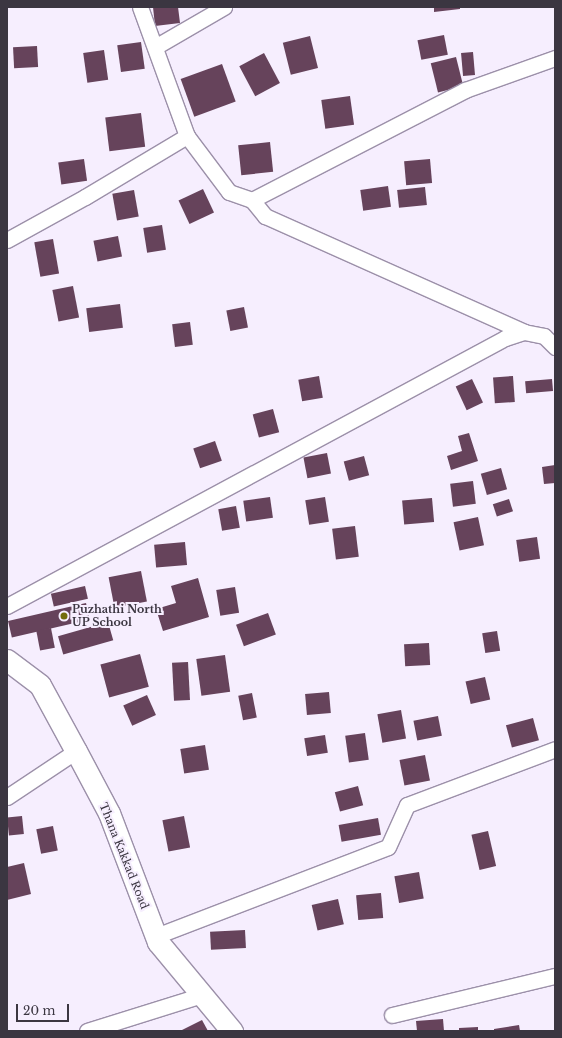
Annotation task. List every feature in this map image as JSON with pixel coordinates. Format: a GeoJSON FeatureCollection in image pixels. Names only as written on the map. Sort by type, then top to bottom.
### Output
{"type":"FeatureCollection","features":[{"type":"Feature","properties":{"kind":"main road","name":"Thana Kakkad Road"},"geometry":{"type":"LineString","coordinates":[[7,660],[40,685],[76,751],[109,813],[156,936],[232,1031]]}},
{"type":"Feature","properties":{"kind":"street"},"geometry":{"type":"LineString","coordinates":[[140,7],[187,136],[229,192],[252,200],[264,216],[524,332]]}},
{"type":"Feature","properties":{"kind":"street"},"geometry":{"type":"LineString","coordinates":[[155,48],[224,7]]}},
{"type":"Feature","properties":{"kind":"street"},"geometry":{"type":"LineString","coordinates":[[252,200],[465,90],[555,58]]}},
{"type":"Feature","properties":{"kind":"street"},"geometry":{"type":"LineString","coordinates":[[7,240],[85,197],[187,136]]}},
{"type":"Feature","properties":{"kind":"street"},"geometry":{"type":"LineString","coordinates":[[7,606],[505,338],[524,332],[550,333],[555,347]]}},
{"type":"Feature","properties":{"kind":"street"},"geometry":{"type":"LineString","coordinates":[[156,936],[388,847],[407,805],[555,749]]}},
{"type":"Feature","properties":{"kind":"street"},"geometry":{"type":"LineString","coordinates":[[7,797],[76,751]]}},
{"type":"Feature","properties":{"kind":"street"},"geometry":{"type":"LineString","coordinates":[[392,1015],[555,976]]}},
{"type":"Feature","properties":{"kind":"street"},"geometry":{"type":"LineString","coordinates":[[87,1031],[202,995]]}},
{"type":"Feature","properties":{"kind":"building"},"geometry":{"type":"Polygon","coordinates":[[[153,7],[178,7],[180,23],[155,26],[153,7]]]}},
{"type":"Feature","properties":{"kind":"building"},"geometry":{"type":"Polygon","coordinates":[[[434,7],[460,7],[460,9],[434,12],[434,7]]]}},
{"type":"Feature","properties":{"kind":"building"},"geometry":{"type":"Polygon","coordinates":[[[444,35],[448,55],[421,60],[417,40],[444,35]]]}},
{"type":"Feature","properties":{"kind":"building"},"geometry":{"type":"Polygon","coordinates":[[[310,36],[318,68],[291,75],[283,43],[310,36]]]}},
{"type":"Feature","properties":{"kind":"building"},"geometry":{"type":"Polygon","coordinates":[[[141,42],[145,69],[121,72],[117,45],[141,42]]]}},
{"type":"Feature","properties":{"kind":"building"},"geometry":{"type":"Polygon","coordinates":[[[37,46],[38,67],[14,68],[13,47],[37,46]]]}},
{"type":"Feature","properties":{"kind":"building"},"geometry":{"type":"Polygon","coordinates":[[[104,50],[108,80],[87,83],[83,53],[104,50]]]}},
{"type":"Feature","properties":{"kind":"building"},"geometry":{"type":"Polygon","coordinates":[[[473,52],[475,75],[463,76],[461,53],[473,52]]]}},
{"type":"Feature","properties":{"kind":"building"},"geometry":{"type":"Polygon","coordinates":[[[264,53],[280,83],[255,96],[239,66],[264,53]]]}},
{"type":"Feature","properties":{"kind":"building"},"geometry":{"type":"Polygon","coordinates":[[[456,57],[463,86],[438,92],[431,63],[456,57]]]}},
{"type":"Feature","properties":{"kind":"building"},"geometry":{"type":"Polygon","coordinates":[[[222,64],[236,102],[194,117],[181,79],[222,64]]]}},
{"type":"Feature","properties":{"kind":"building"},"geometry":{"type":"Polygon","coordinates":[[[350,96],[354,125],[325,129],[321,100],[350,96]]]}},
{"type":"Feature","properties":{"kind":"building"},"geometry":{"type":"Polygon","coordinates":[[[141,113],[145,147],[109,151],[105,117],[141,113]]]}},
{"type":"Feature","properties":{"kind":"building"},"geometry":{"type":"Polygon","coordinates":[[[270,142],[273,172],[241,175],[238,145],[270,142]]]}},
{"type":"Feature","properties":{"kind":"building"},"geometry":{"type":"Polygon","coordinates":[[[84,159],[87,181],[61,184],[58,163],[84,159]]]}},
{"type":"Feature","properties":{"kind":"building"},"geometry":{"type":"Polygon","coordinates":[[[430,159],[432,183],[406,185],[404,161],[430,159]]]}},
{"type":"Feature","properties":{"kind":"building"},"geometry":{"type":"Polygon","coordinates":[[[388,186],[391,207],[363,211],[360,190],[388,186]]]}},
{"type":"Feature","properties":{"kind":"building"},"geometry":{"type":"Polygon","coordinates":[[[425,187],[427,205],[399,208],[397,190],[425,187]]]}},
{"type":"Feature","properties":{"kind":"building"},"geometry":{"type":"Polygon","coordinates":[[[203,189],[214,213],[190,224],[179,200],[203,189]]]}},
{"type":"Feature","properties":{"kind":"building"},"geometry":{"type":"Polygon","coordinates":[[[134,190],[139,217],[117,220],[112,194],[134,190]]]}},
{"type":"Feature","properties":{"kind":"building"},"geometry":{"type":"Polygon","coordinates":[[[162,225],[166,250],[147,253],[143,228],[162,225]]]}},
{"type":"Feature","properties":{"kind":"building"},"geometry":{"type":"Polygon","coordinates":[[[118,236],[122,257],[97,261],[93,241],[118,236]]]}},
{"type":"Feature","properties":{"kind":"building"},"geometry":{"type":"Polygon","coordinates":[[[53,239],[59,273],[40,277],[34,242],[53,239]]]}},
{"type":"Feature","properties":{"kind":"building"},"geometry":{"type":"Polygon","coordinates":[[[73,286],[79,317],[58,321],[52,290],[73,286]]]}},
{"type":"Feature","properties":{"kind":"building"},"geometry":{"type":"Polygon","coordinates":[[[120,304],[123,328],[89,332],[86,308],[120,304]]]}},
{"type":"Feature","properties":{"kind":"building"},"geometry":{"type":"Polygon","coordinates":[[[244,307],[248,328],[230,331],[226,310],[244,307]]]}},
{"type":"Feature","properties":{"kind":"building"},"geometry":{"type":"Polygon","coordinates":[[[190,322],[193,345],[175,347],[172,324],[190,322]]]}},
{"type":"Feature","properties":{"kind":"building"},"geometry":{"type":"Polygon","coordinates":[[[319,376],[323,398],[302,401],[298,380],[319,376]]]}},
{"type":"Feature","properties":{"kind":"building"},"geometry":{"type":"Polygon","coordinates":[[[513,376],[515,402],[495,403],[493,377],[513,376]]]}},
{"type":"Feature","properties":{"kind":"building"},"geometry":{"type":"Polygon","coordinates":[[[472,379],[483,403],[467,410],[456,387],[472,379]]]}},
{"type":"Feature","properties":{"kind":"building"},"geometry":{"type":"Polygon","coordinates":[[[552,379],[553,391],[526,393],[525,381],[552,379]]]}},
{"type":"Feature","properties":{"kind":"building"},"geometry":{"type":"Polygon","coordinates":[[[273,409],[279,432],[259,438],[253,414],[273,409]]]}},
{"type":"Feature","properties":{"kind":"building"},"geometry":{"type":"Polygon","coordinates":[[[469,433],[478,461],[451,470],[447,456],[462,451],[458,436],[469,433]]]}},
{"type":"Feature","properties":{"kind":"building"},"geometry":{"type":"Polygon","coordinates":[[[215,441],[222,461],[200,468],[193,448],[215,441]]]}},
{"type":"Feature","properties":{"kind":"building"},"geometry":{"type":"Polygon","coordinates":[[[327,453],[331,474],[307,478],[303,458],[327,453]]]}},
{"type":"Feature","properties":{"kind":"building"},"geometry":{"type":"Polygon","coordinates":[[[364,456],[369,475],[349,481],[344,461],[364,456]]]}},
{"type":"Feature","properties":{"kind":"building"},"geometry":{"type":"Polygon","coordinates":[[[555,465],[555,483],[544,484],[542,467],[555,465]]]}},
{"type":"Feature","properties":{"kind":"building"},"geometry":{"type":"Polygon","coordinates":[[[501,468],[507,489],[487,495],[481,474],[501,468]]]}},
{"type":"Feature","properties":{"kind":"building"},"geometry":{"type":"Polygon","coordinates":[[[473,481],[476,504],[453,507],[450,484],[473,481]]]}},
{"type":"Feature","properties":{"kind":"building"},"geometry":{"type":"Polygon","coordinates":[[[270,497],[273,518],[246,522],[243,501],[270,497]]]}},
{"type":"Feature","properties":{"kind":"building"},"geometry":{"type":"Polygon","coordinates":[[[325,497],[329,522],[309,525],[305,500],[325,497]]]}},
{"type":"Feature","properties":{"kind":"building"},"geometry":{"type":"Polygon","coordinates":[[[432,498],[434,522],[404,525],[402,501],[432,498]]]}},
{"type":"Feature","properties":{"kind":"building"},"geometry":{"type":"Polygon","coordinates":[[[509,499],[513,511],[497,517],[493,504],[509,499]]]}},
{"type":"Feature","properties":{"kind":"building"},"geometry":{"type":"Polygon","coordinates":[[[236,506],[240,528],[222,531],[218,509],[236,506]]]}},
{"type":"Feature","properties":{"kind":"building"},"geometry":{"type":"Polygon","coordinates":[[[478,517],[484,545],[460,551],[454,522],[478,517]]]}},
{"type":"Feature","properties":{"kind":"building"},"geometry":{"type":"Polygon","coordinates":[[[355,526],[359,557],[336,560],[332,529],[355,526]]]}},
{"type":"Feature","properties":{"kind":"building"},"geometry":{"type":"Polygon","coordinates":[[[537,537],[540,559],[519,562],[516,540],[537,537]]]}},
{"type":"Feature","properties":{"kind":"building"},"geometry":{"type":"Polygon","coordinates":[[[185,542],[187,565],[156,568],[154,545],[185,542]]]}},
{"type":"Feature","properties":{"kind":"building"},"geometry":{"type":"Polygon","coordinates":[[[141,571],[147,601],[115,608],[109,577],[141,571]]]}},
{"type":"Feature","properties":{"kind":"building"},"geometry":{"type":"Polygon","coordinates":[[[198,578],[209,617],[163,631],[156,609],[176,603],[171,586],[198,578]]]}},
{"type":"Feature","properties":{"kind":"building"},"geometry":{"type":"Polygon","coordinates":[[[85,586],[88,599],[54,607],[51,594],[85,586]]]}},
{"type":"Feature","properties":{"kind":"building"},"geometry":{"type":"Polygon","coordinates":[[[235,587],[239,613],[220,616],[216,590],[235,587]]]}},
{"type":"Feature","properties":{"kind":"building"},"geometry":{"type":"Polygon","coordinates":[[[86,603],[90,620],[12,638],[8,621],[86,603]]]}},
{"type":"Feature","properties":{"kind":"building"},"geometry":{"type":"Polygon","coordinates":[[[268,613],[276,635],[244,646],[236,625],[268,613]]]}},
{"type":"Feature","properties":{"kind":"building"},"geometry":{"type":"Polygon","coordinates":[[[108,622],[113,640],[63,655],[58,636],[108,622]]]}},
{"type":"Feature","properties":{"kind":"building"},"geometry":{"type":"Polygon","coordinates":[[[51,628],[55,648],[40,650],[36,631],[51,628]]]}},
{"type":"Feature","properties":{"kind":"building"},"geometry":{"type":"Polygon","coordinates":[[[497,631],[500,651],[485,653],[482,633],[497,631]]]}},
{"type":"Feature","properties":{"kind":"building"},"geometry":{"type":"Polygon","coordinates":[[[429,643],[430,665],[405,666],[404,644],[429,643]]]}},
{"type":"Feature","properties":{"kind":"building"},"geometry":{"type":"Polygon","coordinates":[[[140,654],[149,687],[109,697],[100,665],[140,654]]]}},
{"type":"Feature","properties":{"kind":"building"},"geometry":{"type":"Polygon","coordinates":[[[225,655],[230,692],[201,696],[196,659],[225,655]]]}},
{"type":"Feature","properties":{"kind":"building"},"geometry":{"type":"Polygon","coordinates":[[[188,662],[190,700],[174,701],[172,663],[188,662]]]}},
{"type":"Feature","properties":{"kind":"building"},"geometry":{"type":"Polygon","coordinates":[[[485,677],[490,699],[471,704],[466,681],[485,677]]]}},
{"type":"Feature","properties":{"kind":"building"},"geometry":{"type":"Polygon","coordinates":[[[329,692],[331,713],[307,715],[305,694],[329,692]]]}},
{"type":"Feature","properties":{"kind":"building"},"geometry":{"type":"Polygon","coordinates":[[[252,693],[257,718],[243,720],[238,696],[252,693]]]}},
{"type":"Feature","properties":{"kind":"building"},"geometry":{"type":"Polygon","coordinates":[[[147,695],[156,715],[132,726],[123,706],[147,695]]]}},
{"type":"Feature","properties":{"kind":"building"},"geometry":{"type":"Polygon","coordinates":[[[401,710],[406,739],[382,743],[377,714],[401,710]]]}},
{"type":"Feature","properties":{"kind":"building"},"geometry":{"type":"Polygon","coordinates":[[[438,716],[442,736],[417,740],[413,721],[438,716]]]}},
{"type":"Feature","properties":{"kind":"building"},"geometry":{"type":"Polygon","coordinates":[[[533,718],[539,740],[512,747],[506,725],[533,718]]]}},
{"type":"Feature","properties":{"kind":"building"},"geometry":{"type":"Polygon","coordinates":[[[365,733],[369,760],[349,763],[345,736],[365,733]]]}},
{"type":"Feature","properties":{"kind":"building"},"geometry":{"type":"Polygon","coordinates":[[[325,735],[328,753],[307,756],[304,738],[325,735]]]}},
{"type":"Feature","properties":{"kind":"building"},"geometry":{"type":"Polygon","coordinates":[[[205,745],[209,770],[184,774],[180,749],[205,745]]]}},
{"type":"Feature","properties":{"kind":"building"},"geometry":{"type":"Polygon","coordinates":[[[425,755],[430,781],[404,785],[399,760],[425,755]]]}},
{"type":"Feature","properties":{"kind":"building"},"geometry":{"type":"Polygon","coordinates":[[[358,786],[363,805],[340,812],[335,792],[358,786]]]}},
{"type":"Feature","properties":{"kind":"building"},"geometry":{"type":"Polygon","coordinates":[[[22,816],[24,834],[9,835],[7,818],[22,816]]]}},
{"type":"Feature","properties":{"kind":"building"},"geometry":{"type":"Polygon","coordinates":[[[184,816],[190,847],[169,852],[162,820],[184,816]]]}},
{"type":"Feature","properties":{"kind":"building"},"geometry":{"type":"Polygon","coordinates":[[[378,818],[381,835],[342,842],[339,825],[378,818]]]}},
{"type":"Feature","properties":{"kind":"building"},"geometry":{"type":"Polygon","coordinates":[[[53,826],[58,851],[41,854],[36,829],[53,826]]]}},
{"type":"Feature","properties":{"kind":"building"},"geometry":{"type":"Polygon","coordinates":[[[488,831],[496,866],[480,870],[471,835],[488,831]]]}},
{"type":"Feature","properties":{"kind":"building"},"geometry":{"type":"Polygon","coordinates":[[[24,863],[31,894],[7,900],[7,867],[24,863]]]}},
{"type":"Feature","properties":{"kind":"building"},"geometry":{"type":"Polygon","coordinates":[[[419,872],[424,899],[399,903],[394,876],[419,872]]]}},
{"type":"Feature","properties":{"kind":"building"},"geometry":{"type":"Polygon","coordinates":[[[381,893],[383,918],[358,920],[356,895],[381,893]]]}},
{"type":"Feature","properties":{"kind":"building"},"geometry":{"type":"Polygon","coordinates":[[[338,899],[344,924],[318,930],[312,905],[338,899]]]}},
{"type":"Feature","properties":{"kind":"building"},"geometry":{"type":"Polygon","coordinates":[[[245,930],[246,948],[211,950],[210,932],[245,930]]]}},
{"type":"Feature","properties":{"kind":"building"},"geometry":{"type":"Polygon","coordinates":[[[443,1019],[444,1031],[417,1031],[416,1021],[443,1019]]]}},
{"type":"Feature","properties":{"kind":"building"},"geometry":{"type":"Polygon","coordinates":[[[202,1020],[208,1031],[180,1031],[202,1020]]]}},
{"type":"Feature","properties":{"kind":"building"},"geometry":{"type":"Polygon","coordinates":[[[519,1025],[520,1031],[494,1031],[494,1029],[519,1025]]]}},
{"type":"Feature","properties":{"kind":"building"},"geometry":{"type":"Polygon","coordinates":[[[478,1027],[478,1031],[459,1031],[459,1028],[478,1027]]]}},
{"type":"Feature","properties":{"kind":"place","name":"Puzhathi North UP School"},"geometry":{"type":"Point","coordinates":[64,616]}}]}
